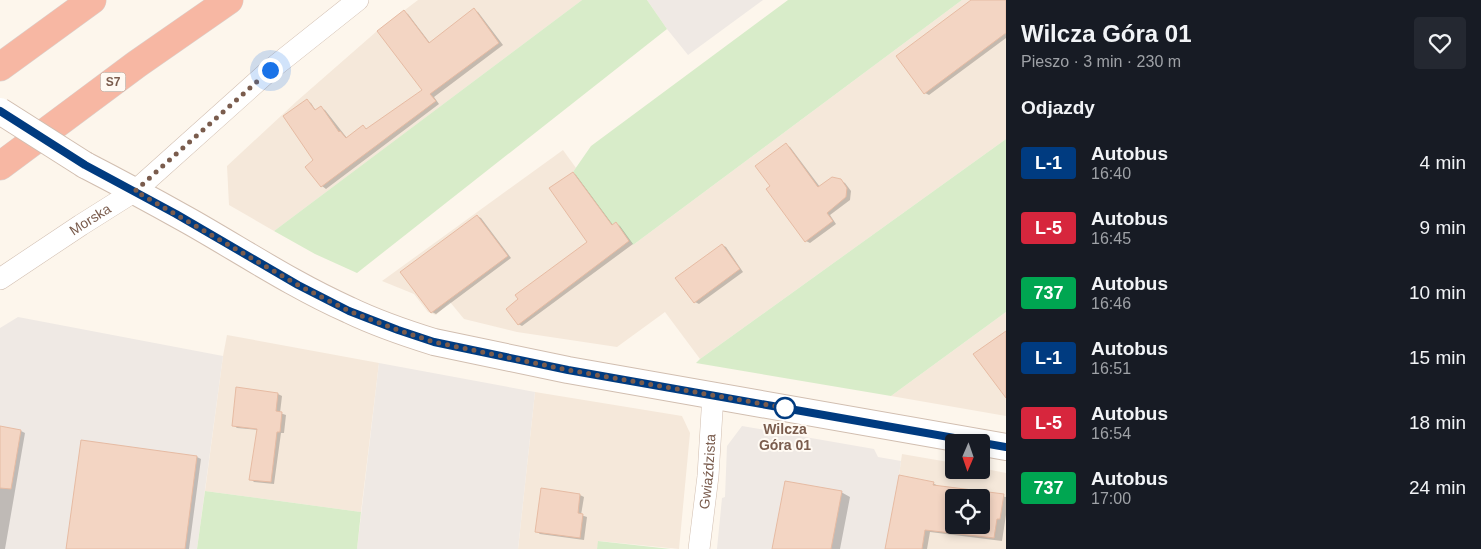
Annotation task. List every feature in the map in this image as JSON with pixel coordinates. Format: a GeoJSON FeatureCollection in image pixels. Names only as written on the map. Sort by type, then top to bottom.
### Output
{"type":"FeatureCollection","features":[{"type":"Feature","properties":{"kind":"highway"},"geometry":{"type":"LineString","coordinates":[[0,67],[92,0]]}},
{"type":"Feature","properties":{"kind":"highway","name":"S7"},"geometry":{"type":"LineString","coordinates":[[0,166],[137,64],[229,0]]}},
{"type":"Feature","properties":{"kind":"street","name":"Morska"},"geometry":{"type":"LineString","coordinates":[[0,280],[135,191],[270,70],[358,0]]}},
{"type":"Feature","properties":{"kind":"street"},"geometry":{"type":"LineString","coordinates":[[0,112],[85,165],[135,191],[298,285],[349,311],[434,342],[568,370],[1006,447]]}},
{"type":"Feature","properties":{"kind":"street","name":"Gwiaździsta"},"geometry":{"type":"LineString","coordinates":[[699,549],[708,476],[714,395]]}},
{"type":"Feature","properties":{"kind":"shaded area"},"geometry":{"type":"Polygon","coordinates":[[[418,0],[582,0],[274,231],[229,205],[227,166],[377,31],[418,0]]]}},
{"type":"Feature","properties":{"kind":"shaded area"},"geometry":{"type":"Polygon","coordinates":[[[647,0],[763,0],[688,55],[647,0]]]}},
{"type":"Feature","properties":{"kind":"shaded area"},"geometry":{"type":"Polygon","coordinates":[[[962,0],[1006,0],[1006,139],[700,359],[665,312],[617,347],[517,332],[464,319],[450,302],[436,315],[428,312],[414,294],[382,281],[563,150],[576,168],[573,172],[612,225],[616,222],[633,245],[962,0]]]}},
{"type":"Feature","properties":{"kind":"shaded area"},"geometry":{"type":"Polygon","coordinates":[[[1006,312],[1006,416],[891,396],[1006,312]]]}},
{"type":"Feature","properties":{"kind":"shaded area"},"geometry":{"type":"Polygon","coordinates":[[[18,317],[223,356],[197,549],[0,549],[0,328],[18,317]]]}},
{"type":"Feature","properties":{"kind":"shaded area"},"geometry":{"type":"Polygon","coordinates":[[[227,335],[379,363],[361,512],[205,491],[227,335]]]}},
{"type":"Feature","properties":{"kind":"shaded area"},"geometry":{"type":"Polygon","coordinates":[[[379,363],[535,392],[518,549],[357,549],[379,363]]]}},
{"type":"Feature","properties":{"kind":"shaded area"},"geometry":{"type":"Polygon","coordinates":[[[535,392],[682,416],[690,433],[679,549],[599,541],[597,549],[518,549],[535,392]]]}},
{"type":"Feature","properties":{"kind":"shaded area"},"geometry":{"type":"Polygon","coordinates":[[[742,426],[874,449],[878,457],[901,461],[899,475],[934,482],[922,549],[717,549],[722,498],[725,497],[727,446],[742,426]]]}},
{"type":"Feature","properties":{"kind":"shaded area"},"geometry":{"type":"Polygon","coordinates":[[[902,454],[945,461],[945,479],[990,479],[990,470],[1006,473],[1006,549],[922,549],[899,475],[902,454]]]}},
{"type":"Feature","properties":{"kind":"green space"},"geometry":{"type":"Polygon","coordinates":[[[582,0],[647,0],[667,29],[357,273],[315,254],[274,231],[582,0]]]}},
{"type":"Feature","properties":{"kind":"green space"},"geometry":{"type":"Polygon","coordinates":[[[788,0],[962,0],[633,245],[616,222],[612,225],[573,172],[591,146],[788,0]]]}},
{"type":"Feature","properties":{"kind":"green space"},"geometry":{"type":"Polygon","coordinates":[[[1006,139],[1006,312],[891,396],[696,363],[700,359],[1006,139]]]}},
{"type":"Feature","properties":{"kind":"green space"},"geometry":{"type":"Polygon","coordinates":[[[205,491],[361,512],[357,549],[197,549],[205,491]]]}},
{"type":"Feature","properties":{"kind":"green space"},"geometry":{"type":"Polygon","coordinates":[[[598,541],[671,549],[597,549],[598,541]]]}},
{"type":"Feature","properties":{"kind":"building"},"geometry":{"type":"Polygon","coordinates":[[[971,0],[1006,0],[1006,33],[924,94],[896,56],[971,0]]]}},
{"type":"Feature","properties":{"kind":"building"},"geometry":{"type":"Polygon","coordinates":[[[474,8],[499,43],[430,94],[436,101],[321,187],[305,167],[313,160],[283,116],[307,99],[315,110],[321,106],[339,132],[346,138],[363,125],[366,129],[422,90],[377,31],[404,10],[429,43],[474,8]]]}},
{"type":"Feature","properties":{"kind":"building"},"geometry":{"type":"Polygon","coordinates":[[[786,143],[818,187],[832,177],[841,179],[847,188],[846,197],[827,213],[833,221],[805,242],[766,189],[770,186],[755,166],[786,143]]]}},
{"type":"Feature","properties":{"kind":"building"},"geometry":{"type":"Polygon","coordinates":[[[573,172],[612,225],[616,222],[629,241],[518,325],[506,309],[518,299],[515,295],[587,242],[549,188],[573,172]]]}},
{"type":"Feature","properties":{"kind":"building"},"geometry":{"type":"Polygon","coordinates":[[[477,215],[508,256],[431,313],[400,272],[477,215]]]}},
{"type":"Feature","properties":{"kind":"building"},"geometry":{"type":"Polygon","coordinates":[[[722,244],[740,269],[694,303],[675,278],[722,244]]]}},
{"type":"Feature","properties":{"kind":"building"},"geometry":{"type":"Polygon","coordinates":[[[1006,331],[1006,398],[973,354],[1006,331]]]}},
{"type":"Feature","properties":{"kind":"building"},"geometry":{"type":"Polygon","coordinates":[[[236,387],[278,393],[276,411],[282,412],[280,432],[277,432],[271,482],[249,480],[257,429],[232,426],[236,387]]]}},
{"type":"Feature","properties":{"kind":"building"},"geometry":{"type":"Polygon","coordinates":[[[0,426],[21,430],[11,489],[0,488],[0,426]]]}},
{"type":"Feature","properties":{"kind":"building"},"geometry":{"type":"Polygon","coordinates":[[[81,440],[197,456],[185,549],[66,549],[81,440]]]}},
{"type":"Feature","properties":{"kind":"building"},"geometry":{"type":"Polygon","coordinates":[[[899,475],[934,482],[933,485],[965,489],[945,489],[945,532],[925,530],[922,549],[885,549],[899,475]]]}},
{"type":"Feature","properties":{"kind":"building"},"geometry":{"type":"Polygon","coordinates":[[[785,481],[842,491],[831,549],[772,549],[785,481]]]}},
{"type":"Feature","properties":{"kind":"building"},"geometry":{"type":"Polygon","coordinates":[[[541,488],[580,494],[578,513],[583,514],[580,538],[535,532],[541,488]]]}},
{"type":"Feature","properties":{"kind":"building"},"geometry":{"type":"Polygon","coordinates":[[[990,492],[1004,494],[1000,519],[997,519],[994,538],[960,534],[990,534],[990,492]]]}},
{"type":"Feature","properties":{"kind":"bus line","name":"L-1"},"geometry":{"type":"LineString","coordinates":[[0,111],[85,165],[176,214],[298,285],[349,311],[380,324],[434,342],[568,370],[1006,447]]}},
{"type":"Feature","properties":{"kind":"place","name":"Wilcza Góra 01"},"geometry":{"type":"Point","coordinates":[785,408]}},
{"type":"Feature","properties":{"kind":"route"},"geometry":{"type":"LineString","coordinates":[[270,70],[135,191],[298,285],[349,311],[380,324],[434,342],[568,370],[792,409],[785,408]]}}]}
